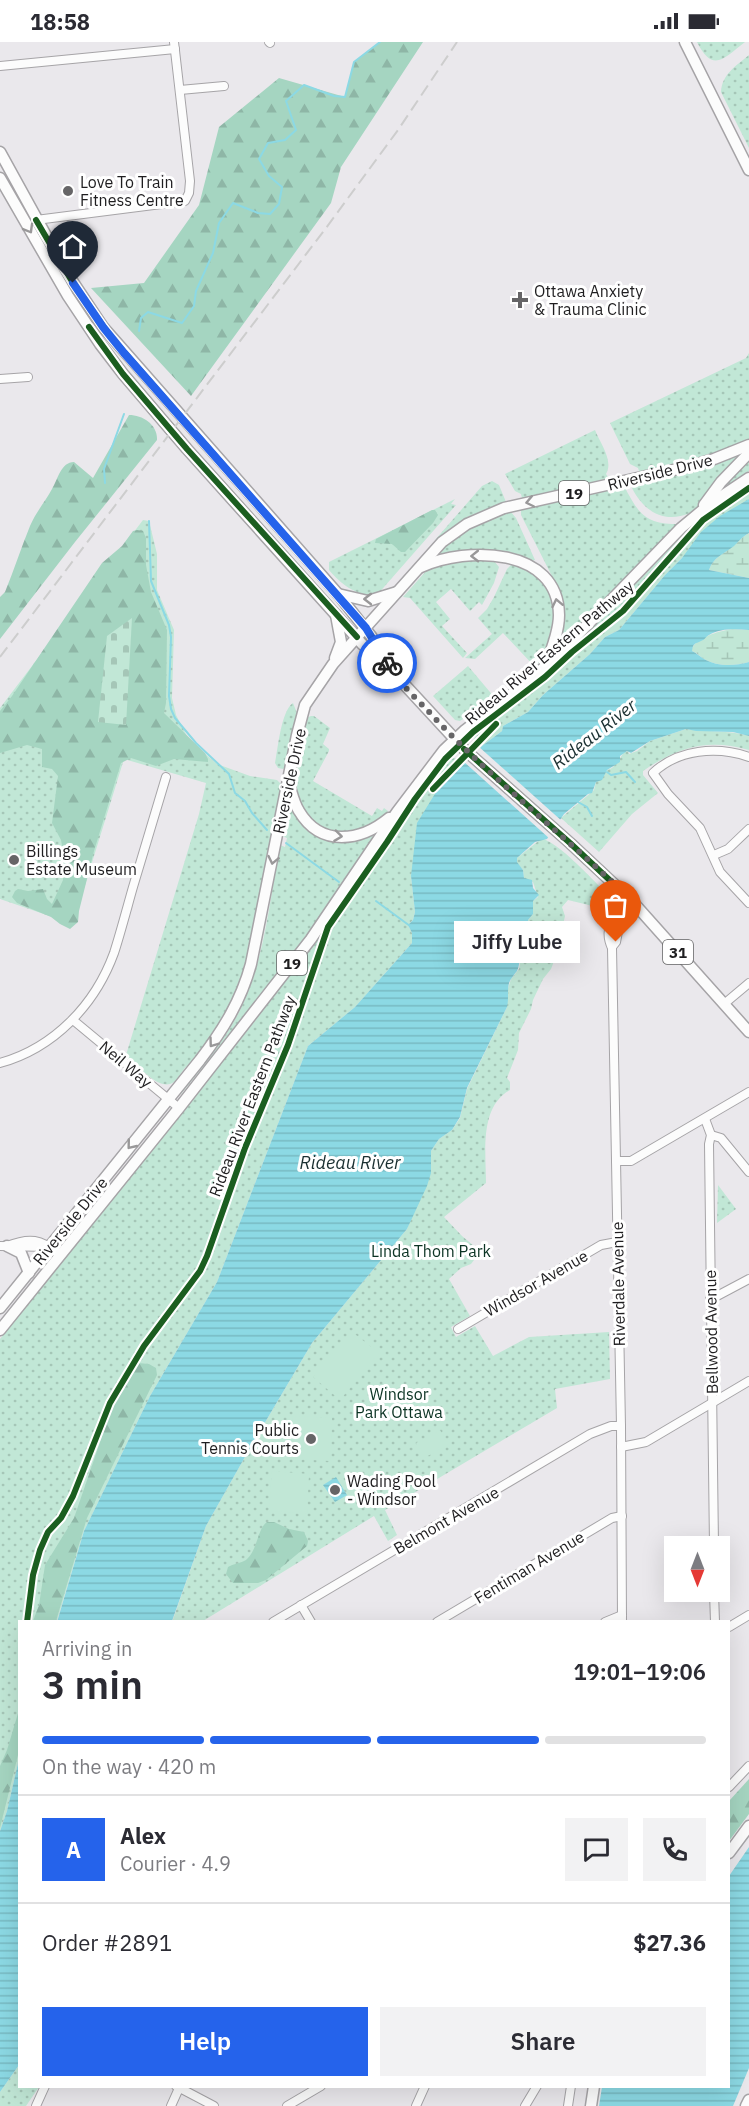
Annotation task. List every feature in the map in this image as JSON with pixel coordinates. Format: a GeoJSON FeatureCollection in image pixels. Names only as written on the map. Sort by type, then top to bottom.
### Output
{"type":"FeatureCollection","features":[{"type":"Feature","properties":{"kind":"main road"},"geometry":{"type":"LineString","coordinates":[[685,42],[749,170]]}},
{"type":"Feature","properties":{"kind":"main road","name":"31"},"geometry":{"type":"LineString","coordinates":[[0,152],[73,283],[103,327],[338,594],[366,628],[391,670]]}},
{"type":"Feature","properties":{"kind":"main road","name":"31"},"geometry":{"type":"LineString","coordinates":[[0,178],[68,296],[117,367],[187,449],[336,615],[391,670],[454,739],[632,901],[749,1032]]}},
{"type":"Feature","properties":{"kind":"main road","name":"Riverside Drive"},"geometry":{"type":"LineString","coordinates":[[0,1308],[225,1026],[244,989],[251,964],[305,705],[333,663],[442,542],[466,524],[494,512],[691,466],[749,445]]}},
{"type":"Feature","properties":{"kind":"main road"},"geometry":{"type":"LineString","coordinates":[[697,515],[721,482],[749,453]]}},
{"type":"Feature","properties":{"kind":"main road","name":"Riverside Drive"},"geometry":{"type":"LineString","coordinates":[[0,1330],[179,1108],[311,939],[397,812],[439,756],[454,739],[545,667],[671,538],[697,515],[749,478]]}},
{"type":"Feature","properties":{"kind":"main road"},"geometry":{"type":"LineString","coordinates":[[416,570],[443,558],[482,555],[518,560],[539,571],[552,585],[557,597],[559,612],[556,634],[545,667]]}},
{"type":"Feature","properties":{"kind":"main road"},"geometry":{"type":"LineString","coordinates":[[338,594],[368,601],[397,592]]}},
{"type":"Feature","properties":{"kind":"main road"},"geometry":{"type":"LineString","coordinates":[[333,663],[341,642],[336,615]]}},
{"type":"Feature","properties":{"kind":"main road"},"geometry":{"type":"LineString","coordinates":[[288,782],[298,810],[308,823],[325,834],[349,837],[364,834],[375,829],[397,812]]}},
{"type":"Feature","properties":{"kind":"main road"},"geometry":{"type":"LineString","coordinates":[[3,1246],[21,1253],[29,1273]]}},
{"type":"Feature","properties":{"kind":"main road"},"geometry":{"type":"LineString","coordinates":[[730,1852],[749,1826]]}},
{"type":"Feature","properties":{"kind":"main road"},"geometry":{"type":"LineString","coordinates":[[591,2106],[594,2088]]}},
{"type":"Feature","properties":{"kind":"main road"},"geometry":{"type":"LineString","coordinates":[[746,2106],[749,2100]]}},
{"type":"Feature","properties":{"kind":"street"},"geometry":{"type":"LineString","coordinates":[[0,66],[175,45],[190,181],[189,193],[185,201],[36,220]]}},
{"type":"Feature","properties":{"kind":"street"},"geometry":{"type":"LineString","coordinates":[[180,90],[224,86]]}},
{"type":"Feature","properties":{"kind":"street"},"geometry":{"type":"LineString","coordinates":[[0,379],[28,377]]}},
{"type":"Feature","properties":{"kind":"street"},"geometry":{"type":"LineString","coordinates":[[749,757],[728,752],[695,752],[669,760],[652,773],[700,828],[720,872],[749,903]]}},
{"type":"Feature","properties":{"kind":"street"},"geometry":{"type":"LineString","coordinates":[[0,1063],[33,1050],[49,1040],[73,1020],[94,993],[113,954],[166,777]]}},
{"type":"Feature","properties":{"kind":"street"},"geometry":{"type":"LineString","coordinates":[[714,855],[728,849],[749,829]]}},
{"type":"Feature","properties":{"kind":"street","name":"Riverdale Avenue"},"geometry":{"type":"LineString","coordinates":[[622,1618],[621,1426],[612,947],[608,933],[620,906],[632,901]]}},
{"type":"Feature","properties":{"kind":"street"},"geometry":{"type":"LineString","coordinates":[[724,1004],[749,983]]}},
{"type":"Feature","properties":{"kind":"street","name":"Neil Way"},"geometry":{"type":"LineString","coordinates":[[73,1020],[179,1108]]}},
{"type":"Feature","properties":{"kind":"street"},"geometry":{"type":"LineString","coordinates":[[616,1161],[631,1161],[749,1092]]}},
{"type":"Feature","properties":{"kind":"street","name":"Bellwood Avenue"},"geometry":{"type":"LineString","coordinates":[[705,1119],[711,1135],[709,1144],[710,1297],[714,1536]]}},
{"type":"Feature","properties":{"kind":"street"},"geometry":{"type":"LineString","coordinates":[[711,1135],[720,1138],[749,1172]]}},
{"type":"Feature","properties":{"kind":"street","name":"Windsor Avenue"},"geometry":{"type":"LineString","coordinates":[[458,1329],[601,1245],[616,1242]]}},
{"type":"Feature","properties":{"kind":"street"},"geometry":{"type":"LineString","coordinates":[[3,1246],[50,1247],[60,1254]]}},
{"type":"Feature","properties":{"kind":"street"},"geometry":{"type":"LineString","coordinates":[[710,1297],[717,1296],[749,1279]]}},
{"type":"Feature","properties":{"kind":"street"},"geometry":{"type":"LineString","coordinates":[[621,1448],[646,1442],[749,1381]]}},
{"type":"Feature","properties":{"kind":"street","name":"Belmont Avenue"},"geometry":{"type":"LineString","coordinates":[[276,1620],[590,1434],[611,1426],[621,1426]]}},
{"type":"Feature","properties":{"kind":"street","name":"Fentiman Avenue"},"geometry":{"type":"LineString","coordinates":[[440,1620],[612,1518],[622,1516]]}},
{"type":"Feature","properties":{"kind":"street"},"geometry":{"type":"LineString","coordinates":[[714,1602],[715,1620]]}},
{"type":"Feature","properties":{"kind":"street"},"geometry":{"type":"LineString","coordinates":[[301,1605],[310,1620]]}},
{"type":"Feature","properties":{"kind":"street"},"geometry":{"type":"LineString","coordinates":[[730,1626],[749,1615]]}},
{"type":"Feature","properties":{"kind":"street"},"geometry":{"type":"LineString","coordinates":[[608,1620],[614,1616],[622,1618]]}},
{"type":"Feature","properties":{"kind":"street"},"geometry":{"type":"LineString","coordinates":[[730,1786],[749,1766]]}},
{"type":"Feature","properties":{"kind":"street"},"geometry":{"type":"LineString","coordinates":[[36,2106],[44,2088]]}},
{"type":"Feature","properties":{"kind":"street"},"geometry":{"type":"LineString","coordinates":[[171,2106],[179,2088]]}},
{"type":"Feature","properties":{"kind":"street"},"geometry":{"type":"LineString","coordinates":[[181,2088],[214,2106]]}},
{"type":"Feature","properties":{"kind":"street"},"geometry":{"type":"LineString","coordinates":[[287,2106],[318,2088]]}},
{"type":"Feature","properties":{"kind":"street"},"geometry":{"type":"LineString","coordinates":[[416,2106],[424,2088]]}},
{"type":"Feature","properties":{"kind":"street"},"geometry":{"type":"LineString","coordinates":[[525,2106],[536,2088]]}},
{"type":"Feature","properties":{"kind":"street"},"geometry":{"type":"LineString","coordinates":[[568,2106],[571,2088]]}},
{"type":"Feature","properties":{"kind":"green space"},"geometry":{"type":"Polygon","coordinates":[[[380,42],[423,42],[341,167],[331,203],[191,396],[91,288],[144,283],[199,205],[219,127],[279,78],[345,97],[354,62],[380,42]]]}},
{"type":"Feature","properties":{"kind":"green space"},"geometry":{"type":"Polygon","coordinates":[[[697,42],[745,42],[725,57],[714,60],[708,58],[697,42]]]}},
{"type":"Feature","properties":{"kind":"green space"},"geometry":{"type":"Polygon","coordinates":[[[749,55],[749,148],[721,92],[727,75],[749,55]]]}},
{"type":"Feature","properties":{"kind":"green space"},"geometry":{"type":"Polygon","coordinates":[[[749,353],[749,439],[721,452],[646,471],[639,471],[630,464],[610,423],[746,358],[749,353]]]}},
{"type":"Feature","properties":{"kind":"green space"},"geometry":{"type":"Polygon","coordinates":[[[129,415],[149,422],[155,430],[157,440],[0,639],[0,597],[5,592],[32,521],[60,472],[66,465],[74,462],[93,478],[129,415]]]}},
{"type":"Feature","properties":{"kind":"green space"},"geometry":{"type":"Polygon","coordinates":[[[595,430],[608,463],[606,474],[608,477],[603,481],[527,498],[522,498],[521,494],[515,491],[505,474],[595,430]]]}},
{"type":"Feature","properties":{"kind":"green space"},"geometry":{"type":"Polygon","coordinates":[[[749,450],[749,471],[690,513],[681,516],[656,514],[643,504],[632,488],[634,483],[722,461],[749,450]]]}},
{"type":"Feature","properties":{"kind":"green space"},"geometry":{"type":"Polygon","coordinates":[[[492,481],[499,485],[506,502],[467,517],[435,540],[482,486],[492,481]]]}},
{"type":"Feature","properties":{"kind":"green space"},"geometry":{"type":"Polygon","coordinates":[[[749,484],[749,499],[665,575],[619,630],[605,637],[528,712],[503,726],[502,731],[481,747],[474,740],[475,736],[486,726],[509,710],[564,663],[584,640],[582,638],[700,518],[749,484]]]}},
{"type":"Feature","properties":{"kind":"green space"},"geometry":{"type":"Polygon","coordinates":[[[624,486],[643,515],[656,522],[677,526],[559,646],[564,611],[562,596],[521,515],[521,510],[624,486]]]}},
{"type":"Feature","properties":{"kind":"green space"},"geometry":{"type":"Polygon","coordinates":[[[455,499],[451,504],[456,505],[377,595],[362,594],[350,588],[329,570],[329,562],[455,499]]]}},
{"type":"Feature","properties":{"kind":"green space"},"geometry":{"type":"Polygon","coordinates":[[[435,510],[438,515],[433,523],[405,552],[401,552],[392,544],[375,543],[376,539],[435,510]]]}},
{"type":"Feature","properties":{"kind":"green space"},"geometry":{"type":"Polygon","coordinates":[[[511,512],[535,560],[486,554],[437,556],[461,533],[489,518],[511,512]]]}},
{"type":"Feature","properties":{"kind":"green space","name":"Billings Estate Museum"},"geometry":{"type":"Polygon","coordinates":[[[143,520],[149,521],[157,554],[157,590],[174,630],[172,698],[176,715],[189,740],[217,764],[250,776],[277,780],[282,785],[253,934],[240,983],[219,1028],[177,1079],[168,1084],[159,1083],[150,1077],[126,1055],[199,814],[206,783],[124,759],[73,924],[0,899],[0,708],[143,520]]]}},
{"type":"Feature","properties":{"kind":"green space","name":"Billings Estate Museum"},"geometry":{"type":"Polygon","coordinates":[[[133,531],[143,531],[146,538],[146,565],[151,592],[167,630],[164,713],[205,753],[208,762],[174,759],[156,766],[131,758],[121,763],[94,851],[78,922],[70,929],[51,917],[17,903],[12,897],[18,889],[28,891],[43,889],[52,904],[63,880],[63,851],[61,840],[52,823],[58,776],[52,769],[42,767],[42,749],[27,745],[0,753],[0,711],[102,563],[122,546],[133,531]]]}},
{"type":"Feature","properties":{"kind":"green space"},"geometry":{"type":"Polygon","coordinates":[[[749,533],[749,578],[709,570],[716,559],[749,533]]]}},
{"type":"Feature","properties":{"kind":"green space"},"geometry":{"type":"Polygon","coordinates":[[[479,559],[494,561],[499,567],[494,583],[482,605],[479,602],[470,611],[451,589],[436,602],[450,619],[442,626],[467,653],[463,658],[410,598],[403,597],[427,570],[435,565],[479,559]]]}},
{"type":"Feature","properties":{"kind":"green space"},"geometry":{"type":"Polygon","coordinates":[[[516,564],[537,576],[545,585],[550,597],[554,622],[549,647],[535,667],[503,633],[475,659],[465,658],[492,634],[478,618],[487,609],[507,569],[516,564]]]}},
{"type":"Feature","properties":{"kind":"green space"},"geometry":{"type":"Polygon","coordinates":[[[132,618],[126,725],[98,722],[107,636],[132,618]]]}},
{"type":"Feature","properties":{"kind":"green space"},"geometry":{"type":"Polygon","coordinates":[[[732,629],[749,630],[749,662],[721,665],[709,662],[691,651],[693,646],[702,639],[714,633],[732,629]]]}},
{"type":"Feature","properties":{"kind":"green space"},"geometry":{"type":"Polygon","coordinates":[[[468,666],[495,698],[460,721],[455,720],[433,696],[468,666]]]}},
{"type":"Feature","properties":{"kind":"green space"},"geometry":{"type":"Polygon","coordinates":[[[293,703],[297,713],[286,766],[283,769],[278,768],[275,763],[283,722],[293,703]]]}},
{"type":"Feature","properties":{"kind":"green space"},"geometry":{"type":"Polygon","coordinates":[[[311,716],[330,728],[323,744],[329,751],[313,781],[372,816],[377,808],[382,811],[384,808],[388,811],[378,824],[343,835],[319,827],[304,813],[294,784],[299,744],[306,718],[311,716]]]}},
{"type":"Feature","properties":{"kind":"green space"},"geometry":{"type":"Polygon","coordinates":[[[686,729],[749,736],[749,750],[720,745],[694,747],[669,756],[643,771],[643,775],[658,793],[632,814],[599,852],[561,818],[594,790],[596,782],[612,768],[624,752],[628,751],[629,754],[650,741],[686,729]]]}},
{"type":"Feature","properties":{"kind":"green space"},"geometry":{"type":"Polygon","coordinates":[[[456,758],[464,764],[441,784],[411,876],[415,912],[413,920],[408,925],[412,933],[412,943],[355,1007],[308,1046],[217,1282],[150,1396],[84,1531],[57,1620],[18,1620],[18,1763],[0,1831],[0,1339],[255,1021],[448,759],[456,758]]]}},
{"type":"Feature","properties":{"kind":"green space"},"geometry":{"type":"Polygon","coordinates":[[[289,808],[317,834],[382,829],[280,973],[181,1094],[222,1040],[242,1006],[250,987],[266,927],[280,845],[285,847],[287,838],[282,836],[289,808]]]}},
{"type":"Feature","properties":{"kind":"green space","name":"Windsor Park Ottawa"},"geometry":{"type":"Polygon","coordinates":[[[541,839],[548,841],[576,863],[609,896],[611,904],[609,910],[568,900],[562,907],[565,916],[556,956],[519,1033],[518,1050],[507,1078],[510,1082],[510,1090],[493,1107],[489,1119],[485,1145],[486,1183],[444,1217],[474,1246],[477,1256],[471,1264],[461,1268],[449,1279],[470,1316],[451,1327],[456,1337],[475,1326],[493,1356],[529,1337],[609,1332],[610,1379],[555,1389],[557,1408],[385,1510],[397,1535],[388,1541],[374,1516],[205,1620],[173,1620],[206,1526],[254,1441],[312,1343],[407,1229],[431,1165],[431,1151],[439,1139],[452,1130],[460,1118],[467,1089],[507,1007],[506,995],[511,979],[519,969],[522,951],[531,933],[528,920],[533,914],[533,901],[538,897],[533,882],[524,879],[523,870],[516,862],[517,858],[541,839]]]}},
{"type":"Feature","properties":{"kind":"green space"},"geometry":{"type":"Polygon","coordinates":[[[718,1185],[736,1209],[717,1223],[718,1185]]]}},
{"type":"Feature","properties":{"kind":"green space"},"geometry":{"type":"Polygon","coordinates":[[[351,1331],[379,1353],[340,1400],[313,1377],[351,1331]]]}},
{"type":"Feature","properties":{"kind":"green space"},"geometry":{"type":"Polygon","coordinates":[[[138,1363],[149,1364],[156,1368],[157,1375],[87,1518],[56,1620],[33,1620],[39,1605],[45,1565],[74,1518],[110,1413],[126,1380],[138,1363]]]}},
{"type":"Feature","properties":{"kind":"green space","name":"Public Tennis Courts"},"geometry":{"type":"Polygon","coordinates":[[[293,1416],[332,1418],[330,1461],[291,1459],[293,1416]]]}},
{"type":"Feature","properties":{"kind":"green space"},"geometry":{"type":"Polygon","coordinates":[[[440,1430],[448,1445],[424,1458],[416,1443],[440,1430]]]}},
{"type":"Feature","properties":{"kind":"green space","name":"Public Tennis Courts"},"geometry":{"type":"Polygon","coordinates":[[[272,1471],[309,1474],[307,1514],[269,1511],[272,1471]]]}},
{"type":"Feature","properties":{"kind":"green space"},"geometry":{"type":"Polygon","coordinates":[[[267,1522],[274,1522],[289,1529],[304,1532],[308,1541],[307,1546],[266,1580],[258,1583],[233,1583],[226,1574],[228,1567],[250,1556],[261,1529],[267,1522]]]}},
{"type":"Feature","properties":{"kind":"green space"},"geometry":{"type":"Polygon","coordinates":[[[18,1713],[18,1755],[0,1828],[0,1766],[18,1713]]]}},
{"type":"Feature","properties":{"kind":"green space"},"geometry":{"type":"Polygon","coordinates":[[[749,1779],[749,1814],[730,1840],[730,1800],[749,1779]]]}},
{"type":"Feature","properties":{"kind":"green space"},"geometry":{"type":"Polygon","coordinates":[[[18,2066],[18,2088],[38,2088],[26,2106],[0,2106],[0,2092],[18,2066]]]}},
{"type":"Feature","properties":{"kind":"water","name":"Rideau River"},"geometry":{"type":"Polygon","coordinates":[[[749,499],[749,533],[716,559],[709,570],[749,578],[749,630],[718,631],[695,644],[692,651],[709,662],[721,665],[749,662],[749,736],[733,732],[686,729],[650,741],[631,753],[627,751],[620,756],[620,762],[607,770],[602,780],[596,782],[592,793],[564,814],[547,839],[535,842],[517,858],[524,878],[532,880],[533,888],[539,895],[533,901],[533,914],[528,920],[530,934],[528,941],[521,954],[517,971],[509,983],[507,1007],[467,1088],[460,1117],[452,1130],[439,1139],[431,1151],[431,1173],[427,1186],[407,1229],[312,1343],[254,1441],[206,1526],[172,1620],[58,1620],[84,1531],[150,1396],[217,1282],[308,1046],[355,1007],[412,943],[412,933],[408,925],[413,920],[415,912],[411,876],[417,823],[441,784],[502,731],[503,726],[528,712],[605,637],[619,630],[682,558],[701,532],[720,516],[749,499]]]}},
{"type":"Feature","properties":{"kind":"water","name":"Wading Pool - Windsor"},"geometry":{"type":"Polygon","coordinates":[[[336,1477],[347,1495],[335,1502],[323,1485],[336,1477]]]}},
{"type":"Feature","properties":{"kind":"water"},"geometry":{"type":"Polygon","coordinates":[[[18,1763],[18,2066],[0,2092],[0,1831],[18,1763]]]}},
{"type":"Feature","properties":{"kind":"water"},"geometry":{"type":"Polygon","coordinates":[[[749,1847],[749,2068],[733,2106],[599,2106],[602,2088],[730,2088],[730,1875],[749,1847]]]}},
{"type":"Feature","properties":{"kind":"pier"},"geometry":{"type":"Polygon","coordinates":[[[478,746],[563,822],[550,839],[463,761],[478,746]]]}},
{"type":"Feature","properties":{"kind":"waterway"},"geometry":{"type":"LineString","coordinates":[[139,331],[141,318],[148,312],[182,323],[194,306],[196,291],[213,253],[219,223],[233,203],[258,213],[270,214],[279,204],[282,187],[269,176],[259,159],[268,143],[285,140],[296,130],[286,101],[304,85],[334,96],[345,97],[354,62],[380,42]]}},
{"type":"Feature","properties":{"kind":"waterway"},"geometry":{"type":"LineString","coordinates":[[105,483],[104,469],[124,414]]}},
{"type":"Feature","properties":{"kind":"waterway"},"geometry":{"type":"LineString","coordinates":[[149,521],[151,581],[169,625],[171,637],[169,696],[171,709],[175,718],[196,743],[229,774],[235,793],[245,801],[267,830]]}},
{"type":"Feature","properties":{"kind":"waterway"},"geometry":{"type":"LineString","coordinates":[[607,772],[611,775],[626,772],[635,782]]}},
{"type":"Feature","properties":{"kind":"waterway"},"geometry":{"type":"LineString","coordinates":[[578,802],[587,807],[592,816]]}},
{"type":"Feature","properties":{"kind":"waterway"},"geometry":{"type":"LineString","coordinates":[[286,843],[339,882]]}},
{"type":"Feature","properties":{"kind":"waterway"},"geometry":{"type":"LineString","coordinates":[[376,901],[410,926]]}},
{"type":"Feature","properties":{"kind":"railway"},"geometry":{"type":"LineString","coordinates":[[0,657],[326,228],[398,130],[457,42]]}},
{"type":"Feature","properties":{"kind":"cycle path"},"geometry":{"type":"LineString","coordinates":[[36,220],[73,283],[110,336],[366,628]]}},
{"type":"Feature","properties":{"kind":"cycle path"},"geometry":{"type":"LineString","coordinates":[[89,327],[123,374],[187,449],[357,637]]}},
{"type":"Feature","properties":{"kind":"cycle path","name":"Rideau River Eastern Pathway"},"geometry":{"type":"LineString","coordinates":[[27,1620],[33,1575],[40,1550],[48,1532],[61,1518],[73,1496],[110,1403],[144,1346],[200,1271],[207,1256],[245,1148],[288,1045],[328,927],[445,759],[473,732],[545,677],[623,611],[703,520],[749,488]]}},
{"type":"Feature","properties":{"kind":"cycle path","name":"Rideau River Eastern Pathway"},"geometry":{"type":"LineString","coordinates":[[433,789],[496,724]]}},
{"type":"Feature","properties":{"kind":"cycle path"},"geometry":{"type":"LineString","coordinates":[[464,749],[632,901]]}},
{"type":"Feature","properties":{"kind":"way so far"},"geometry":{"type":"LineString","coordinates":[[387,663],[460,745],[632,901],[620,921],[616,942]]}},
{"type":"Feature","properties":{"kind":"place","name":"Love To Train Fitness Centre"},"geometry":{"type":"Point","coordinates":[68,191]}},
{"type":"Feature","properties":{"kind":"place","name":"Ottawa Anxiety & Trauma Clinic"},"geometry":{"type":"Point","coordinates":[520,300]}},
{"type":"Feature","properties":{"kind":"place","name":"Billings Estate Museum"},"geometry":{"type":"Point","coordinates":[14,860]}},
{"type":"Feature","properties":{"kind":"place","name":"Jiffy Lube"},"geometry":{"type":"Point","coordinates":[616,942]}},
{"type":"Feature","properties":{"kind":"place","name":"Public Tennis Courts"},"geometry":{"type":"Point","coordinates":[311,1439]}},
{"type":"Feature","properties":{"kind":"place","name":"Wading Pool - Windsor"},"geometry":{"type":"Point","coordinates":[335,1490]}},
{"type":"Feature","properties":{"kind":"route"},"geometry":{"type":"LineString","coordinates":[[73,283],[124,353],[338,594],[366,628],[387,663]]}},
{"type":"Feature","properties":{"kind":"park label","name":"Linda Thom Park"},"geometry":{"type":"Point","coordinates":[431,1251]}}]}
